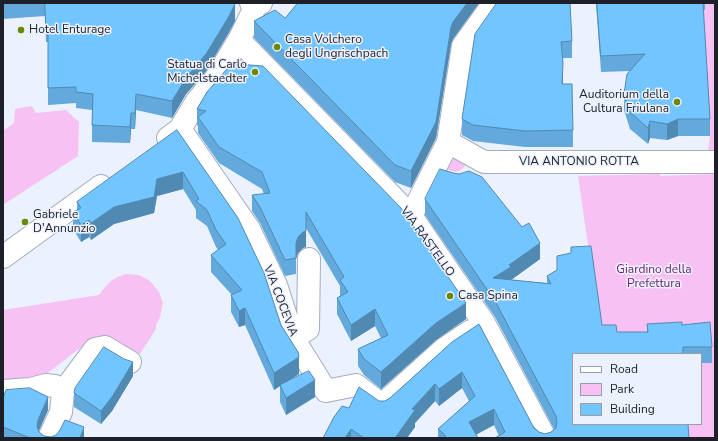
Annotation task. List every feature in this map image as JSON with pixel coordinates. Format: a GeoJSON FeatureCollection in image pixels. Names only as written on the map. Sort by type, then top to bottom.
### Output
{"type":"FeatureCollection","features":[{"type":"Feature","properties":{"kind":"street"},"geometry":{"type":"LineString","coordinates":[[450,174],[448,142],[464,46],[494,3]]}},
{"type":"Feature","properties":{"kind":"street"},"geometry":{"type":"LineString","coordinates":[[152,149],[180,129],[197,101],[216,78],[239,40],[256,4]]}},
{"type":"Feature","properties":{"kind":"street","name":"VIA RASTELLO"},"geometry":{"type":"LineString","coordinates":[[239,40],[410,216],[484,323],[545,438]]}},
{"type":"Feature","properties":{"kind":"street","name":"VIA COCEVIA"},"geometry":{"type":"LineString","coordinates":[[180,129],[249,229],[276,285],[293,338],[326,391],[356,385],[382,405],[444,349],[484,323]]}},
{"type":"Feature","properties":{"kind":"street","name":"VIA ANTONIO ROTTA"},"geometry":{"type":"LineString","coordinates":[[448,142],[484,162],[715,162]]}},
{"type":"Feature","properties":{"kind":"street"},"geometry":{"type":"LineString","coordinates":[[410,216],[450,174],[484,162]]}},
{"type":"Feature","properties":{"kind":"street"},"geometry":{"type":"LineString","coordinates":[[3,257],[116,176]]}},
{"type":"Feature","properties":{"kind":"street","name":"VIA COCEVIA"},"geometry":{"type":"LineString","coordinates":[[293,338],[308,329],[309,259]]}},
{"type":"Feature","properties":{"kind":"street"},"geometry":{"type":"LineString","coordinates":[[49,438],[61,412],[63,392],[95,349],[106,347],[130,362]]}},
{"type":"Feature","properties":{"kind":"street"},"geometry":{"type":"LineString","coordinates":[[3,391],[31,389],[46,385],[56,386],[63,392]]}},
{"type":"Feature","properties":{"kind":"green space"},"geometry":{"type":"Polygon","coordinates":[[[704,3],[715,3],[714,150],[708,150],[710,136],[693,11],[704,3]]]}},
{"type":"Feature","properties":{"kind":"green space"},"geometry":{"type":"Polygon","coordinates":[[[32,106],[36,113],[66,110],[79,122],[78,156],[3,205],[3,131],[14,123],[15,109],[32,106]]]}},
{"type":"Feature","properties":{"kind":"green space"},"geometry":{"type":"Polygon","coordinates":[[[453,153],[466,164],[460,171],[457,172],[446,168],[453,153]]]}},
{"type":"Feature","properties":{"kind":"green space","name":"Giardino della Prefettura"},"geometry":{"type":"Polygon","coordinates":[[[715,174],[715,438],[688,438],[636,425],[702,425],[702,353],[602,342],[578,176],[715,174]]]}},
{"type":"Feature","properties":{"kind":"green space"},"geometry":{"type":"Polygon","coordinates":[[[126,274],[139,275],[150,281],[159,292],[163,303],[156,329],[140,354],[106,336],[84,345],[45,375],[3,381],[3,310],[99,295],[105,287],[117,277],[126,274]]]}},
{"type":"Feature","properties":{"kind":"building"},"geometry":{"type":"Polygon","coordinates":[[[45,3],[235,4],[206,54],[186,78],[172,101],[136,94],[135,113],[131,113],[130,127],[92,125],[93,94],[76,92],[76,87],[48,88],[48,26],[46,25],[45,3]]]}},
{"type":"Feature","properties":{"kind":"building"},"geometry":{"type":"Polygon","coordinates":[[[298,3],[467,3],[451,27],[436,122],[411,171],[395,165],[254,21],[275,10],[285,18],[298,3]]]}},
{"type":"Feature","properties":{"kind":"building"},"geometry":{"type":"Polygon","coordinates":[[[497,3],[570,3],[572,41],[561,42],[563,63],[562,84],[572,84],[573,130],[525,131],[473,125],[462,119],[475,34],[497,3]]]}},
{"type":"Feature","properties":{"kind":"building"},"geometry":{"type":"Polygon","coordinates":[[[597,3],[703,3],[710,119],[678,119],[667,124],[650,121],[648,128],[630,112],[624,94],[627,74],[645,54],[601,56],[597,3]]]}},
{"type":"Feature","properties":{"kind":"building"},"geometry":{"type":"Polygon","coordinates":[[[237,64],[263,66],[401,208],[466,303],[436,323],[381,372],[364,359],[358,349],[388,335],[375,309],[351,325],[337,298],[348,292],[340,280],[344,277],[306,212],[306,231],[298,237],[296,243],[296,258],[285,260],[260,207],[252,195],[270,193],[262,172],[219,147],[198,117],[206,111],[197,109],[207,92],[226,70],[237,64]]]}},
{"type":"Feature","properties":{"kind":"building"},"geometry":{"type":"Polygon","coordinates":[[[177,130],[238,218],[264,273],[281,325],[298,352],[299,357],[274,373],[245,308],[239,311],[231,295],[242,290],[211,255],[226,244],[216,230],[207,210],[196,201],[199,199],[183,172],[157,179],[154,197],[114,207],[91,223],[89,220],[81,225],[73,212],[81,208],[77,202],[177,130]]]}},
{"type":"Feature","properties":{"kind":"building"},"geometry":{"type":"Polygon","coordinates":[[[440,169],[459,174],[469,171],[482,177],[522,227],[529,223],[540,243],[509,265],[511,267],[493,278],[551,284],[547,276],[557,270],[557,256],[571,253],[571,247],[591,246],[602,325],[616,325],[617,332],[648,332],[647,324],[682,322],[682,325],[710,322],[712,347],[683,347],[683,353],[572,353],[572,425],[688,425],[689,438],[495,438],[505,432],[494,409],[469,422],[478,438],[446,438],[438,429],[475,396],[462,372],[439,389],[435,384],[412,409],[415,410],[395,438],[364,438],[351,429],[345,438],[323,438],[334,417],[342,406],[349,408],[359,387],[379,401],[385,401],[452,342],[479,324],[534,428],[545,434],[556,428],[556,416],[495,301],[425,199],[440,169]]]}},
{"type":"Feature","properties":{"kind":"building"},"geometry":{"type":"Polygon","coordinates":[[[104,347],[124,359],[133,362],[112,397],[101,411],[74,393],[75,388],[104,347]]]}},
{"type":"Feature","properties":{"kind":"building"},"geometry":{"type":"Polygon","coordinates":[[[309,371],[315,380],[286,398],[280,385],[309,371]]]}},
{"type":"Feature","properties":{"kind":"building"},"geometry":{"type":"Polygon","coordinates":[[[30,388],[48,397],[38,420],[37,426],[39,432],[44,436],[51,437],[56,435],[65,420],[84,427],[80,438],[30,438],[3,427],[3,398],[6,390],[30,388]]]}},
{"type":"Feature","properties":{"kind":"place","name":"Hotel Enturage"},"geometry":{"type":"Point","coordinates":[21,30]}},
{"type":"Feature","properties":{"kind":"place","name":"Casa Volchero degli Ungrischpach"},"geometry":{"type":"Point","coordinates":[277,47]}},
{"type":"Feature","properties":{"kind":"place","name":"Statua di Carlo Michelstaedter"},"geometry":{"type":"Point","coordinates":[255,72]}},
{"type":"Feature","properties":{"kind":"place","name":"Auditorium della Cultura Friulana"},"geometry":{"type":"Point","coordinates":[677,102]}},
{"type":"Feature","properties":{"kind":"place","name":"Gabriele D'Annunzio"},"geometry":{"type":"Point","coordinates":[25,222]}},
{"type":"Feature","properties":{"kind":"place","name":"Casa Spina"},"geometry":{"type":"Point","coordinates":[450,296]}}]}
